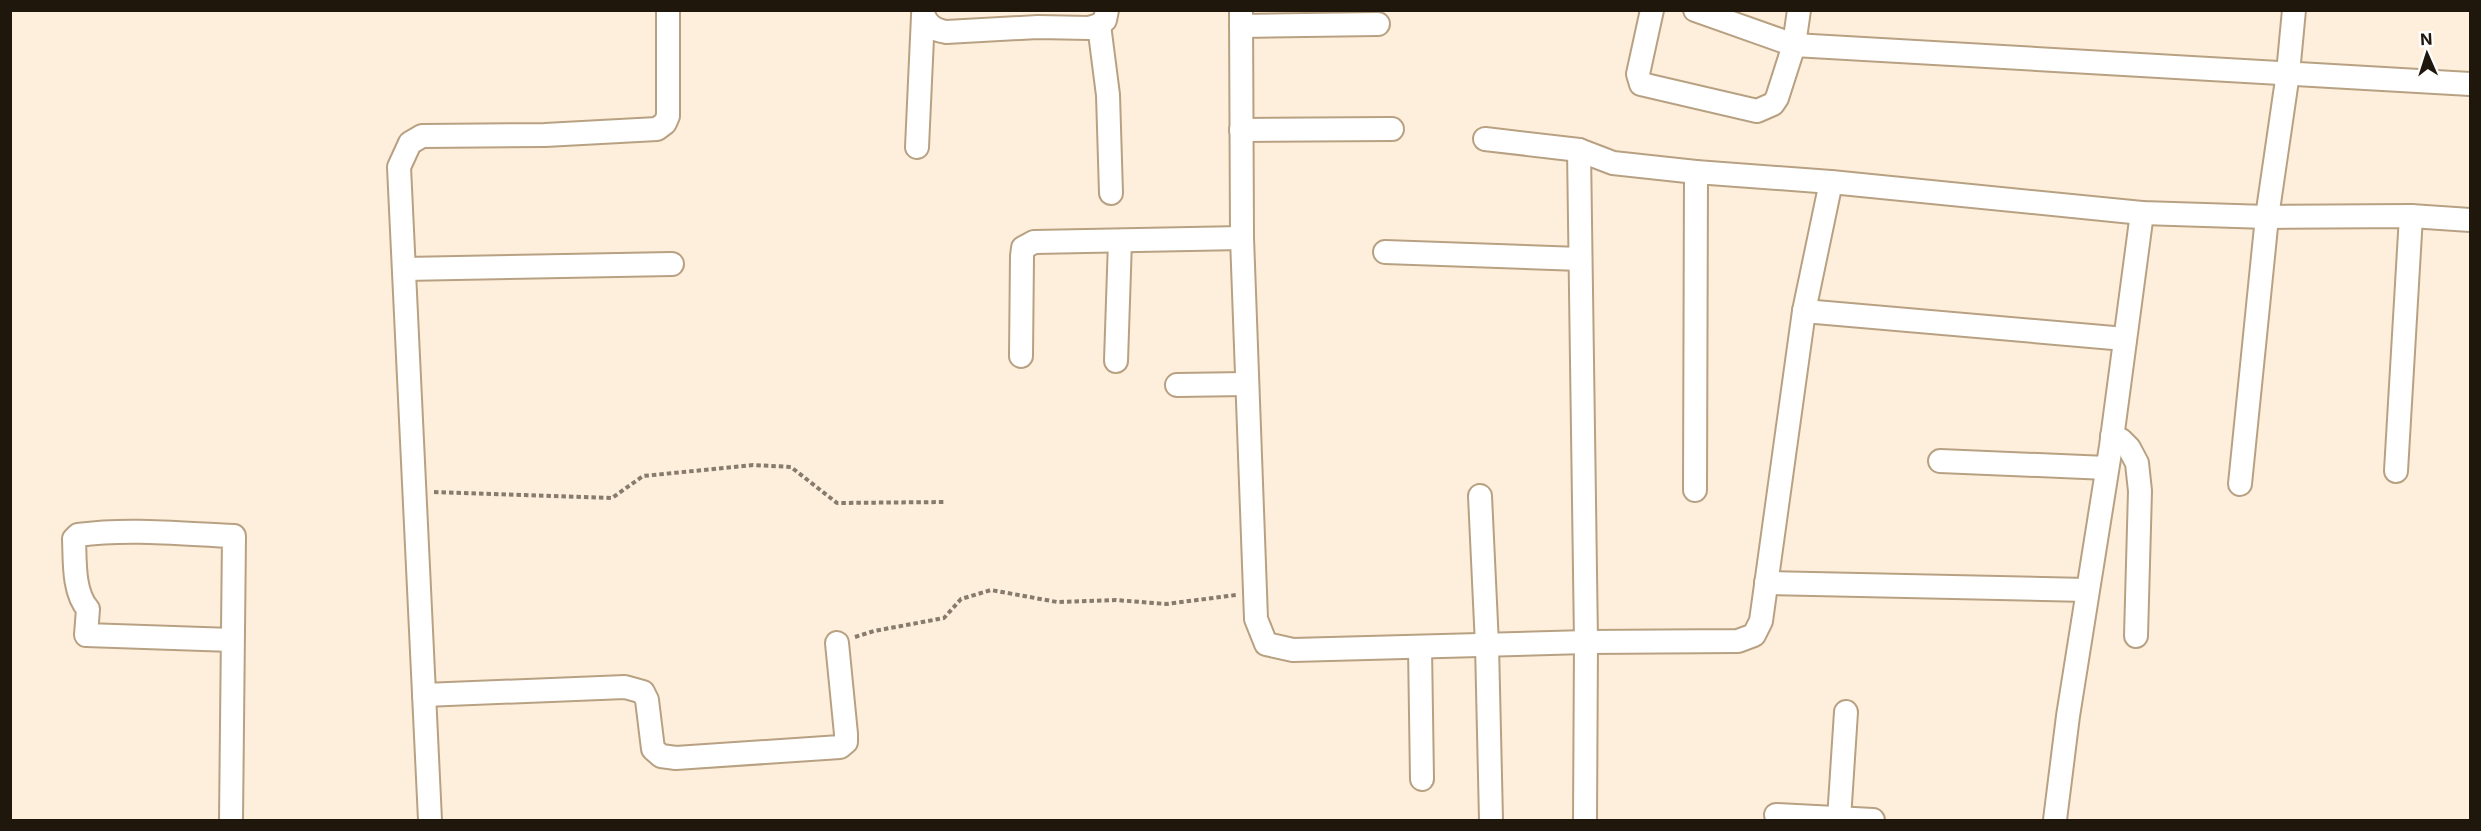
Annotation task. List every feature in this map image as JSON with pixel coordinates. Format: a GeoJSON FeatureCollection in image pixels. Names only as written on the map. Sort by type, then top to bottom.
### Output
{"type":"FeatureCollection","features":[{"type":"Feature","properties":{"kind":"street"},"geometry":{"type":"LineString","coordinates":[[430,820],[399,167],[410,143],[422,136],[546,135],[657,129],[665,123],[668,116],[668,10]]}},
{"type":"Feature","properties":{"kind":"street"},"geometry":{"type":"LineString","coordinates":[[1652,10],[1638,74],[1641,84],[1757,111],[1773,104],[1777,98],[1794,45],[1799,10]]}},
{"type":"Feature","properties":{"kind":"street"},"geometry":{"type":"LineString","coordinates":[[1695,10],[1794,45],[2470,84]]}},
{"type":"Feature","properties":{"kind":"street"},"geometry":{"type":"LineString","coordinates":[[2240,484],[2267,217],[2295,10]]}},
{"type":"Feature","properties":{"kind":"street"},"geometry":{"type":"LineString","coordinates":[[923,13],[928,25],[946,32],[1038,27],[1089,28],[1103,18]]}},
{"type":"Feature","properties":{"kind":"street"},"geometry":{"type":"LineString","coordinates":[[917,147],[923,13]]}},
{"type":"Feature","properties":{"kind":"street"},"geometry":{"type":"LineString","coordinates":[[1103,18],[1111,193]]}},
{"type":"Feature","properties":{"kind":"street"},"geometry":{"type":"LineString","coordinates":[[1377,24],[1241,18],[1242,238],[1256,619],[1266,644],[1293,650],[1586,642],[1738,642],[1754,635],[1761,621],[1804,311],[1831,182]]}},
{"type":"Feature","properties":{"kind":"street"},"geometry":{"type":"LineString","coordinates":[[1241,130],[1392,129]]}},
{"type":"Feature","properties":{"kind":"street"},"geometry":{"type":"LineString","coordinates":[[1485,139],[1579,150],[1613,163],[2142,213],[2267,217],[2411,216],[2470,220]]}},
{"type":"Feature","properties":{"kind":"street"},"geometry":{"type":"LineString","coordinates":[[1579,150],[1586,642],[1585,820]]}},
{"type":"Feature","properties":{"kind":"street"},"geometry":{"type":"LineString","coordinates":[[1695,490],[1696,172]]}},
{"type":"Feature","properties":{"kind":"street"},"geometry":{"type":"LineString","coordinates":[[2055,820],[2068,716],[2112,436],[2142,213]]}},
{"type":"Feature","properties":{"kind":"street"},"geometry":{"type":"LineString","coordinates":[[2396,471],[2411,216]]}},
{"type":"Feature","properties":{"kind":"street"},"geometry":{"type":"LineString","coordinates":[[1021,356],[1023,248],[1034,242],[1242,238]]}},
{"type":"Feature","properties":{"kind":"street"},"geometry":{"type":"LineString","coordinates":[[1116,361],[1120,241]]}},
{"type":"Feature","properties":{"kind":"street"},"geometry":{"type":"LineString","coordinates":[[1385,252],[1580,259]]}},
{"type":"Feature","properties":{"kind":"street"},"geometry":{"type":"LineString","coordinates":[[404,269],[672,264]]}},
{"type":"Feature","properties":{"kind":"street"},"geometry":{"type":"LineString","coordinates":[[1804,311],[2125,339]]}},
{"type":"Feature","properties":{"kind":"street"},"geometry":{"type":"LineString","coordinates":[[1177,385],[1247,384]]}},
{"type":"Feature","properties":{"kind":"street"},"geometry":{"type":"LineString","coordinates":[[2112,436],[2121,440],[2129,448],[2137,463],[2140,491],[2136,636]]}},
{"type":"Feature","properties":{"kind":"street"},"geometry":{"type":"LineString","coordinates":[[1940,461],[2107,468]]}},
{"type":"Feature","properties":{"kind":"street"},"geometry":{"type":"LineString","coordinates":[[1480,496],[1487,645],[1491,820]]}},
{"type":"Feature","properties":{"kind":"street"},"geometry":{"type":"LineString","coordinates":[[231,820],[234,536],[130,532],[78,535],[74,539],[78,589],[81,601],[88,609],[86,635],[232,640]]}},
{"type":"Feature","properties":{"kind":"street"},"geometry":{"type":"LineString","coordinates":[[1766,583],[2087,590]]}},
{"type":"Feature","properties":{"kind":"street"},"geometry":{"type":"LineString","coordinates":[[424,695],[625,687],[643,692],[647,700],[653,749],[661,756],[676,758],[840,747],[846,742],[846,734],[837,643]]}},
{"type":"Feature","properties":{"kind":"street"},"geometry":{"type":"LineString","coordinates":[[1420,647],[1422,779]]}},
{"type":"Feature","properties":{"kind":"street"},"geometry":{"type":"LineString","coordinates":[[1839,819],[1846,712]]}},
{"type":"Feature","properties":{"kind":"street"},"geometry":{"type":"LineString","coordinates":[[1776,815],[1873,820]]}},
{"type":"Feature","properties":{"kind":"path"},"geometry":{"type":"LineString","coordinates":[[415,492],[612,498],[644,476],[753,465],[791,467],[837,503],[946,502]]}},
{"type":"Feature","properties":{"kind":"path"},"geometry":{"type":"LineString","coordinates":[[837,643],[874,631],[944,618],[961,599],[991,590],[1057,602],[1116,600],[1166,604],[1255,592]]}}]}
